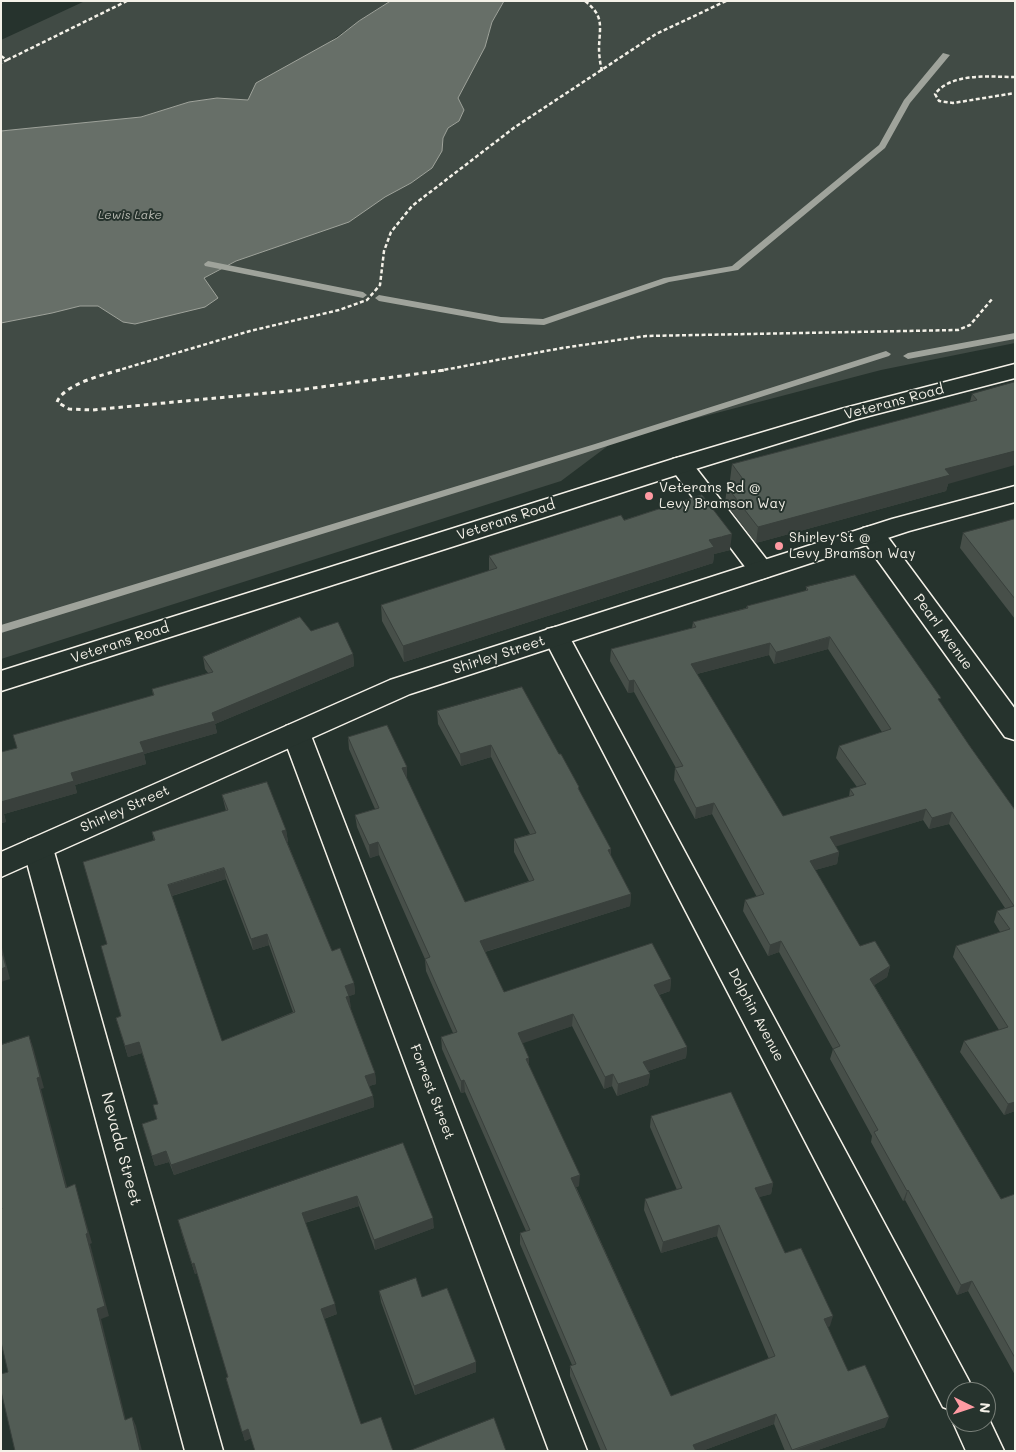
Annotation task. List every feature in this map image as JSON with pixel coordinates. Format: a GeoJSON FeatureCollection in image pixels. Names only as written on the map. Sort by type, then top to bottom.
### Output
{"type":"FeatureCollection","features":[{"type":"Feature","properties":{"kind":"street","name":"Veterans Road"},"geometry":{"type":"LineString","coordinates":[[1,681],[681,465],[849,414],[1015,371]]}},
{"type":"Feature","properties":{"kind":"street"},"geometry":{"type":"LineString","coordinates":[[681,465],[761,570]]}},
{"type":"Feature","properties":{"kind":"street","name":"Shirley Street"},"geometry":{"type":"LineString","coordinates":[[1,865],[400,687],[872,534],[1015,494]]}},
{"type":"Feature","properties":{"kind":"street","name":"Pearl Avenue"},"geometry":{"type":"LineString","coordinates":[[872,534],[1015,730]]}},
{"type":"Feature","properties":{"kind":"street","name":"Dolphin Avenue"},"geometry":{"type":"LineString","coordinates":[[556,636],[950,1382]]}},
{"type":"Feature","properties":{"kind":"street","name":"Forrest Street"},"geometry":{"type":"LineString","coordinates":[[296,733],[568,1451]]}},
{"type":"Feature","properties":{"kind":"street","name":"Nevada Street"},"geometry":{"type":"LineString","coordinates":[[38,848],[204,1451]]}},
{"type":"Feature","properties":{"kind":"street"},"geometry":{"type":"LineString","coordinates":[[976,1432],[986,1451]]}},
{"type":"Feature","properties":{"kind":"path"},"geometry":{"type":"LineString","coordinates":[[1,63],[127,1]]}},
{"type":"Feature","properties":{"kind":"path"},"geometry":{"type":"LineString","coordinates":[[585,1],[596,12],[602,24],[599,54],[602,71]]}},
{"type":"Feature","properties":{"kind":"path"},"geometry":{"type":"LineString","coordinates":[[726,1],[656,34],[515,127],[397,219],[386,241],[380,285],[367,300],[339,310],[250,331],[84,382],[59,397],[57,402],[62,407],[69,409],[92,410],[263,394],[422,374],[598,340],[646,336],[958,330],[970,325],[993,298]]}},
{"type":"Feature","properties":{"kind":"path"},"geometry":{"type":"LineString","coordinates":[[1,56],[7,60]]}},
{"type":"Feature","properties":{"kind":"path"},"geometry":{"type":"LineString","coordinates":[[1015,77],[980,77],[956,81],[940,87],[935,94],[939,101],[953,103],[1015,93]]}},
{"type":"Feature","properties":{"kind":"shaded area"},"geometry":{"type":"Polygon","coordinates":[[[85,1],[391,1],[359,21],[248,100],[217,98],[189,102],[141,117],[1,131],[1,40],[85,1]]]}},
{"type":"Feature","properties":{"kind":"shaded area"},"geometry":{"type":"Polygon","coordinates":[[[504,1],[1015,1],[1015,343],[881,370],[617,439],[561,481],[1,659],[1,323],[80,306],[98,306],[123,322],[236,261],[264,251],[411,183],[441,151],[443,138],[448,128],[459,121],[458,98],[489,34],[492,22],[504,1]]]}},
{"type":"Feature","properties":{"kind":"water","name":"Lewis Lake"},"geometry":{"type":"Polygon","coordinates":[[[391,1],[504,1],[492,22],[485,47],[458,98],[464,110],[459,121],[448,128],[443,138],[442,151],[432,168],[349,222],[236,261],[204,278],[218,298],[205,307],[135,324],[123,322],[98,306],[80,306],[1,323],[1,131],[141,117],[189,102],[217,98],[248,100],[256,83],[337,38],[359,21],[391,1]]]}},
{"type":"Feature","properties":{"kind":"building"},"geometry":{"type":"Polygon","coordinates":[[[1015,382],[1015,451],[945,469],[950,475],[758,527],[727,487],[745,482],[732,464],[977,400],[972,394],[1015,382]]]}},
{"type":"Feature","properties":{"kind":"building"},"geometry":{"type":"Polygon","coordinates":[[[702,495],[732,534],[709,540],[714,547],[403,646],[381,605],[497,568],[489,556],[621,515],[624,520],[702,495]]]}},
{"type":"Feature","properties":{"kind":"building"},"geometry":{"type":"Polygon","coordinates":[[[1015,519],[1015,599],[963,533],[1015,519]]]}},
{"type":"Feature","properties":{"kind":"building"},"geometry":{"type":"Polygon","coordinates":[[[855,575],[941,698],[938,699],[1015,810],[1015,1102],[1008,1104],[964,1041],[1008,1027],[956,946],[1010,929],[997,911],[1014,906],[952,812],[932,818],[926,809],[830,837],[839,852],[810,861],[860,946],[875,941],[890,966],[870,979],[1001,1199],[1015,1194],[1015,1358],[972,1281],[961,1285],[907,1191],[874,1132],[878,1130],[833,1049],[840,1046],[781,941],[770,945],[745,900],[764,894],[714,803],[696,808],[675,768],[683,766],[634,680],[629,681],[611,649],[696,627],[693,622],[808,590],[806,587],[855,575]],[[830,637],[776,652],[770,643],[691,664],[783,816],[854,795],[850,789],[866,784],[839,746],[891,729],[830,637]]]}},
{"type":"Feature","properties":{"kind":"building"},"geometry":{"type":"Polygon","coordinates":[[[300,617],[311,631],[338,622],[353,654],[212,713],[215,721],[140,742],[144,752],[71,773],[74,781],[1,802],[1,752],[17,748],[13,735],[154,695],[152,689],[213,672],[203,657],[300,617]]]}},
{"type":"Feature","properties":{"kind":"building"},"geometry":{"type":"Polygon","coordinates":[[[522,687],[579,787],[611,849],[608,850],[631,894],[480,941],[504,992],[652,943],[671,979],[654,985],[687,1047],[643,1062],[650,1074],[618,1084],[613,1074],[605,1077],[573,1014],[518,1033],[529,1058],[526,1059],[580,1175],[571,1178],[671,1396],[775,1356],[719,1225],[663,1242],[645,1199],[682,1188],[651,1116],[731,1092],[773,1183],[755,1188],[785,1253],[801,1248],[833,1316],[824,1319],[848,1371],[865,1365],[889,1417],[792,1450],[776,1414],[693,1445],[696,1451],[607,1451],[570,1366],[576,1364],[520,1233],[530,1230],[464,1080],[461,1081],[441,1037],[457,1032],[425,959],[430,957],[378,842],[369,845],[355,815],[379,808],[348,737],[387,725],[407,767],[402,768],[465,902],[534,880],[514,839],[536,833],[491,745],[460,754],[437,711],[522,687]]]}},
{"type":"Feature","properties":{"kind":"building"},"geometry":{"type":"Polygon","coordinates":[[[267,782],[286,830],[282,831],[332,951],[340,948],[354,983],[345,986],[349,996],[346,997],[375,1073],[365,1076],[373,1096],[171,1165],[166,1151],[152,1156],[142,1124],[157,1119],[153,1105],[158,1104],[139,1042],[125,1046],[116,1018],[121,1016],[101,946],[107,944],[83,862],[155,840],[152,832],[228,810],[222,795],[267,782]],[[224,868],[168,885],[222,1041],[295,1012],[267,934],[251,939],[224,868]]]}},
{"type":"Feature","properties":{"kind":"building"},"geometry":{"type":"Polygon","coordinates":[[[1,949],[6,967],[1,969],[1,949]]]}},
{"type":"Feature","properties":{"kind":"building"},"geometry":{"type":"Polygon","coordinates":[[[29,1036],[40,1077],[37,1078],[66,1188],[75,1184],[88,1233],[86,1234],[105,1306],[97,1309],[125,1420],[132,1417],[140,1451],[15,1451],[1,1391],[1,1374],[8,1372],[1,1342],[1,1045],[29,1036]]]}},
{"type":"Feature","properties":{"kind":"building"},"geometry":{"type":"Polygon","coordinates":[[[403,1143],[433,1218],[374,1240],[357,1196],[302,1213],[335,1304],[321,1309],[361,1424],[381,1417],[393,1451],[255,1451],[248,1429],[242,1432],[226,1378],[228,1377],[194,1263],[192,1264],[178,1220],[403,1143]]]}},
{"type":"Feature","properties":{"kind":"building"},"geometry":{"type":"Polygon","coordinates":[[[416,1278],[422,1297],[447,1288],[476,1362],[414,1386],[379,1291],[416,1278]]]}},
{"type":"Feature","properties":{"kind":"building"},"geometry":{"type":"Polygon","coordinates":[[[494,1418],[506,1451],[409,1451],[494,1418]]]}},
{"type":"Feature","properties":{"kind":"waterway"},"geometry":{"type":"LineString","coordinates":[[379,298],[501,320],[544,322],[667,280],[735,268],[882,146],[907,102],[946,55]]}},
{"type":"Feature","properties":{"kind":"waterway"},"geometry":{"type":"LineString","coordinates":[[208,264],[363,295]]}},
{"type":"Feature","properties":{"kind":"waterway"},"geometry":{"type":"LineString","coordinates":[[908,356],[1015,336]]}},
{"type":"Feature","properties":{"kind":"waterway"},"geometry":{"type":"LineString","coordinates":[[1,629],[598,446],[886,354]]}},
{"type":"Feature","properties":{"kind":"place","name":"Veterans Rd @ Levy Bramson Way"},"geometry":{"type":"Point","coordinates":[649,496]}},
{"type":"Feature","properties":{"kind":"place","name":"Shirley St @ Levy Bramson Way"},"geometry":{"type":"Point","coordinates":[779,546]}}]}
